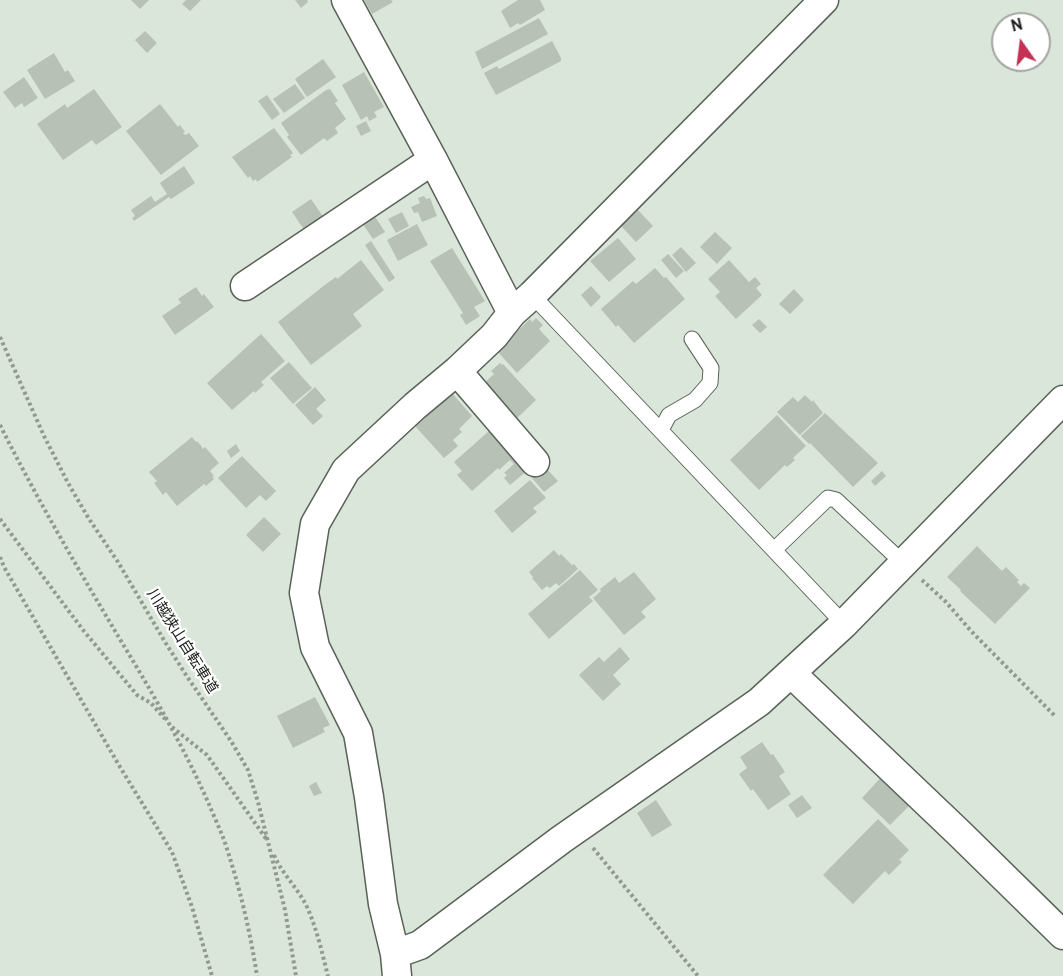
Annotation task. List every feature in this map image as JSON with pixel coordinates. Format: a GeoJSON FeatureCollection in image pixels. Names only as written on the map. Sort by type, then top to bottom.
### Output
{"type":"FeatureCollection","features":[{"type":"Feature","properties":{"kind":"street"},"geometry":{"type":"LineString","coordinates":[[346,0],[433,160],[522,304]]}},
{"type":"Feature","properties":{"kind":"street"},"geometry":{"type":"LineString","coordinates":[[824,0],[522,304],[494,336],[346,470],[315,524],[304,592],[315,646],[358,733],[383,904],[396,965],[577,829],[759,702],[844,624],[1063,400]]}},
{"type":"Feature","properties":{"kind":"street"},"geometry":{"type":"LineString","coordinates":[[245,286],[433,160]]}},
{"type":"Feature","properties":{"kind":"street"},"geometry":{"type":"LineString","coordinates":[[457,371],[535,462]]}},
{"type":"Feature","properties":{"kind":"street"},"geometry":{"type":"LineString","coordinates":[[791,673],[967,840],[1063,936]]}},
{"type":"Feature","properties":{"kind":"lane"},"geometry":{"type":"LineString","coordinates":[[522,304],[661,430],[844,624]]}},
{"type":"Feature","properties":{"kind":"lane"},"geometry":{"type":"LineString","coordinates":[[661,430],[669,415],[695,400],[710,383],[711,368],[692,339]]}},
{"type":"Feature","properties":{"kind":"lane"},"geometry":{"type":"LineString","coordinates":[[774,550],[828,498],[836,500],[903,563]]}},
{"type":"Feature","properties":{"kind":"path","name":"川越狭山自転車道"},"geometry":{"type":"LineString","coordinates":[[0,337],[44,436],[68,483],[165,642],[248,770],[285,910],[296,976]]}},
{"type":"Feature","properties":{"kind":"path"},"geometry":{"type":"LineString","coordinates":[[0,425],[60,538],[170,725],[199,781],[223,838],[241,898],[257,976]]}},
{"type":"Feature","properties":{"kind":"path"},"geometry":{"type":"LineString","coordinates":[[0,519],[83,630],[137,695],[151,703],[170,725],[207,755],[268,843],[278,864],[307,907],[318,937],[327,976]]}},
{"type":"Feature","properties":{"kind":"path"},"geometry":{"type":"LineString","coordinates":[[0,557],[108,747],[172,852],[192,907],[212,976]]}},
{"type":"Feature","properties":{"kind":"path"},"geometry":{"type":"LineString","coordinates":[[903,563],[946,602],[971,631],[1056,717]]}},
{"type":"Feature","properties":{"kind":"path"},"geometry":{"type":"LineString","coordinates":[[577,829],[698,976]]}},
{"type":"Feature","properties":{"kind":"building"},"geometry":{"type":"Polygon","coordinates":[[[131,0],[149,0],[140,9],[131,0]]]}},
{"type":"Feature","properties":{"kind":"building"},"geometry":{"type":"Polygon","coordinates":[[[186,0],[201,0],[190,11],[182,4],[186,0]]]}},
{"type":"Feature","properties":{"kind":"building"},"geometry":{"type":"Polygon","coordinates":[[[295,0],[307,0],[308,2],[301,8],[295,0]]]}},
{"type":"Feature","properties":{"kind":"building"},"geometry":{"type":"Polygon","coordinates":[[[364,0],[391,0],[393,2],[372,14],[364,0]]]}},
{"type":"Feature","properties":{"kind":"building"},"geometry":{"type":"Polygon","coordinates":[[[518,0],[540,0],[545,10],[520,25],[518,23],[510,28],[501,11],[518,0]]]}},
{"type":"Feature","properties":{"kind":"building"},"geometry":{"type":"Polygon","coordinates":[[[539,18],[548,34],[482,69],[475,52],[539,18]]]}},
{"type":"Feature","properties":{"kind":"building"},"geometry":{"type":"Polygon","coordinates":[[[145,31],[157,43],[147,53],[135,40],[145,31]]]}},
{"type":"Feature","properties":{"kind":"building"},"geometry":{"type":"Polygon","coordinates":[[[552,41],[561,61],[496,95],[484,73],[497,66],[499,69],[552,41]]]}},
{"type":"Feature","properties":{"kind":"building"},"geometry":{"type":"Polygon","coordinates":[[[54,53],[65,72],[68,70],[75,81],[45,99],[27,70],[54,53]]]}},
{"type":"Feature","properties":{"kind":"building"},"geometry":{"type":"Polygon","coordinates":[[[323,59],[336,77],[307,97],[295,79],[323,59]]]}},
{"type":"Feature","properties":{"kind":"building"},"geometry":{"type":"Polygon","coordinates":[[[364,72],[384,107],[374,112],[377,117],[369,121],[367,116],[361,120],[342,85],[364,72]]]}},
{"type":"Feature","properties":{"kind":"building"},"geometry":{"type":"Polygon","coordinates":[[[24,77],[38,98],[24,107],[22,103],[15,108],[3,92],[24,77]]]}},
{"type":"Feature","properties":{"kind":"building"},"geometry":{"type":"Polygon","coordinates":[[[295,84],[305,98],[284,113],[273,99],[295,84]]]}},
{"type":"Feature","properties":{"kind":"building"},"geometry":{"type":"Polygon","coordinates":[[[94,89],[122,127],[96,145],[92,140],[63,160],[37,124],[65,104],[67,108],[94,89]]]}},
{"type":"Feature","properties":{"kind":"building"},"geometry":{"type":"Polygon","coordinates":[[[330,89],[338,101],[335,103],[346,119],[335,128],[338,133],[327,141],[324,138],[301,155],[287,137],[289,135],[281,123],[330,89]]]}},
{"type":"Feature","properties":{"kind":"building"},"geometry":{"type":"Polygon","coordinates":[[[267,95],[280,114],[272,120],[258,101],[267,95]]]}},
{"type":"Feature","properties":{"kind":"building"},"geometry":{"type":"Polygon","coordinates":[[[160,104],[178,127],[180,125],[185,132],[183,133],[185,135],[189,133],[199,146],[161,175],[126,131],[160,104]]]}},
{"type":"Feature","properties":{"kind":"building"},"geometry":{"type":"Polygon","coordinates":[[[366,121],[371,131],[361,136],[356,126],[366,121]]]}},
{"type":"Feature","properties":{"kind":"building"},"geometry":{"type":"Polygon","coordinates":[[[274,128],[293,153],[290,155],[292,157],[257,182],[256,179],[253,181],[232,157],[274,128]]]}},
{"type":"Feature","properties":{"kind":"building"},"geometry":{"type":"Polygon","coordinates":[[[184,166],[195,183],[171,199],[169,197],[134,221],[132,218],[135,216],[131,210],[151,196],[155,202],[167,194],[160,183],[184,166]]]}},
{"type":"Feature","properties":{"kind":"building"},"geometry":{"type":"Polygon","coordinates":[[[424,196],[426,199],[430,198],[437,216],[422,222],[418,212],[414,213],[411,207],[420,203],[418,198],[424,196]]]}},
{"type":"Feature","properties":{"kind":"building"},"geometry":{"type":"Polygon","coordinates":[[[311,199],[324,218],[305,231],[292,212],[311,199]]]}},
{"type":"Feature","properties":{"kind":"building"},"geometry":{"type":"Polygon","coordinates":[[[638,210],[653,226],[636,242],[621,226],[638,210]]]}},
{"type":"Feature","properties":{"kind":"building"},"geometry":{"type":"Polygon","coordinates":[[[372,212],[385,232],[373,239],[360,220],[372,212]]]}},
{"type":"Feature","properties":{"kind":"building"},"geometry":{"type":"Polygon","coordinates":[[[402,212],[409,226],[396,233],[388,219],[402,212]]]}},
{"type":"Feature","properties":{"kind":"building"},"geometry":{"type":"Polygon","coordinates":[[[417,224],[428,245],[398,261],[387,240],[417,224]]]}},
{"type":"Feature","properties":{"kind":"building"},"geometry":{"type":"Polygon","coordinates":[[[715,232],[732,248],[717,264],[700,247],[715,232]]]}},
{"type":"Feature","properties":{"kind":"building"},"geometry":{"type":"Polygon","coordinates":[[[618,238],[636,259],[609,282],[590,261],[618,238]]]}},
{"type":"Feature","properties":{"kind":"building"},"geometry":{"type":"Polygon","coordinates":[[[371,241],[395,278],[389,282],[365,245],[371,241]]]}},
{"type":"Feature","properties":{"kind":"building"},"geometry":{"type":"Polygon","coordinates":[[[681,247],[696,263],[686,272],[672,255],[681,247]]]}},
{"type":"Feature","properties":{"kind":"building"},"geometry":{"type":"Polygon","coordinates":[[[452,248],[485,301],[474,307],[480,316],[466,325],[460,315],[463,313],[430,261],[452,248]]]}},
{"type":"Feature","properties":{"kind":"building"},"geometry":{"type":"Polygon","coordinates":[[[668,254],[684,271],[676,278],[661,260],[668,254]]]}},
{"type":"Feature","properties":{"kind":"building"},"geometry":{"type":"Polygon","coordinates":[[[361,260],[384,290],[353,314],[362,326],[311,365],[278,322],[361,260]]]}},
{"type":"Feature","properties":{"kind":"building"},"geometry":{"type":"Polygon","coordinates":[[[729,260],[749,282],[755,277],[761,284],[756,288],[762,295],[736,319],[715,296],[720,292],[708,279],[729,260]]]}},
{"type":"Feature","properties":{"kind":"building"},"geometry":{"type":"Polygon","coordinates":[[[655,268],[685,299],[634,343],[601,309],[633,281],[636,284],[655,268]]]}},
{"type":"Feature","properties":{"kind":"building"},"geometry":{"type":"Polygon","coordinates":[[[591,286],[601,297],[591,307],[581,295],[591,286]]]}},
{"type":"Feature","properties":{"kind":"building"},"geometry":{"type":"Polygon","coordinates":[[[196,287],[214,307],[175,335],[162,316],[181,303],[178,299],[196,287]]]}},
{"type":"Feature","properties":{"kind":"building"},"geometry":{"type":"Polygon","coordinates":[[[794,289],[804,300],[790,314],[779,304],[794,289]]]}},
{"type":"Feature","properties":{"kind":"building"},"geometry":{"type":"Polygon","coordinates":[[[536,318],[543,325],[539,329],[550,341],[517,373],[497,351],[530,319],[532,322],[536,318]]]}},
{"type":"Feature","properties":{"kind":"building"},"geometry":{"type":"Polygon","coordinates":[[[759,319],[767,327],[760,333],[752,325],[759,319]]]}},
{"type":"Feature","properties":{"kind":"building"},"geometry":{"type":"Polygon","coordinates":[[[261,334],[285,361],[261,382],[264,385],[232,410],[207,383],[261,334]]]}},
{"type":"Feature","properties":{"kind":"building"},"geometry":{"type":"Polygon","coordinates":[[[289,362],[312,388],[293,404],[270,378],[289,362]]]}},
{"type":"Feature","properties":{"kind":"building"},"geometry":{"type":"Polygon","coordinates":[[[500,363],[536,400],[514,421],[481,386],[494,374],[491,371],[500,363]]]}},
{"type":"Feature","properties":{"kind":"building"},"geometry":{"type":"Polygon","coordinates":[[[315,387],[326,400],[316,409],[323,416],[313,425],[295,405],[315,387]]]}},
{"type":"Feature","properties":{"kind":"building"},"geometry":{"type":"Polygon","coordinates":[[[452,393],[472,416],[459,429],[462,432],[453,440],[458,446],[444,458],[415,426],[452,393]]]}},
{"type":"Feature","properties":{"kind":"building"},"geometry":{"type":"Polygon","coordinates":[[[805,395],[812,402],[813,400],[823,413],[800,435],[777,412],[793,397],[798,402],[805,395]]]}},
{"type":"Feature","properties":{"kind":"building"},"geometry":{"type":"Polygon","coordinates":[[[825,413],[878,463],[853,487],[801,436],[825,413]]]}},
{"type":"Feature","properties":{"kind":"building"},"geometry":{"type":"Polygon","coordinates":[[[777,415],[806,446],[793,458],[795,460],[787,467],[785,465],[759,490],[730,460],[777,415]]]}},
{"type":"Feature","properties":{"kind":"building"},"geometry":{"type":"Polygon","coordinates":[[[489,431],[528,470],[510,485],[504,478],[507,475],[504,473],[514,464],[510,460],[472,491],[457,475],[462,471],[454,462],[489,431]]]}},
{"type":"Feature","properties":{"kind":"building"},"geometry":{"type":"Polygon","coordinates":[[[192,437],[202,449],[205,447],[219,463],[210,471],[214,479],[206,486],[204,484],[177,506],[166,492],[163,495],[154,483],[157,481],[149,472],[192,437]]]}},
{"type":"Feature","properties":{"kind":"building"},"geometry":{"type":"Polygon","coordinates":[[[236,444],[240,451],[231,458],[227,451],[236,444]]]}},
{"type":"Feature","properties":{"kind":"building"},"geometry":{"type":"Polygon","coordinates":[[[242,456],[276,491],[266,501],[260,495],[246,508],[218,478],[242,456]]]}},
{"type":"Feature","properties":{"kind":"building"},"geometry":{"type":"Polygon","coordinates":[[[544,466],[558,481],[544,492],[531,477],[544,466]]]}},
{"type":"Feature","properties":{"kind":"building"},"geometry":{"type":"Polygon","coordinates":[[[882,471],[886,476],[875,486],[871,481],[882,471]]]}},
{"type":"Feature","properties":{"kind":"building"},"geometry":{"type":"Polygon","coordinates":[[[530,480],[546,498],[533,508],[537,512],[512,533],[494,511],[530,480]]]}},
{"type":"Feature","properties":{"kind":"building"},"geometry":{"type":"Polygon","coordinates":[[[264,517],[281,534],[263,552],[246,535],[264,517]]]}},
{"type":"Feature","properties":{"kind":"building"},"geometry":{"type":"Polygon","coordinates":[[[977,546],[1002,571],[1006,567],[1019,580],[1017,582],[1021,586],[1024,583],[1030,588],[995,624],[947,577],[977,546]]]}},
{"type":"Feature","properties":{"kind":"building"},"geometry":{"type":"Polygon","coordinates":[[[554,550],[578,569],[559,586],[556,583],[542,590],[529,572],[554,550]]]}},
{"type":"Feature","properties":{"kind":"building"},"geometry":{"type":"Polygon","coordinates":[[[580,570],[598,590],[589,597],[593,601],[549,639],[528,614],[580,570]]]}},
{"type":"Feature","properties":{"kind":"building"},"geometry":{"type":"Polygon","coordinates":[[[634,572],[656,599],[641,612],[646,617],[624,635],[593,598],[615,577],[619,583],[634,572]]]}},
{"type":"Feature","properties":{"kind":"building"},"geometry":{"type":"Polygon","coordinates":[[[620,647],[630,659],[613,675],[621,684],[603,701],[579,675],[599,657],[604,662],[620,647]]]}},
{"type":"Feature","properties":{"kind":"building"},"geometry":{"type":"Polygon","coordinates":[[[315,697],[330,725],[323,728],[325,732],[293,748],[277,716],[315,697]]]}},
{"type":"Feature","properties":{"kind":"building"},"geometry":{"type":"Polygon","coordinates":[[[762,742],[785,772],[779,776],[791,794],[768,810],[739,774],[747,768],[740,757],[762,742]]]}},
{"type":"Feature","properties":{"kind":"building"},"geometry":{"type":"Polygon","coordinates":[[[885,773],[911,804],[890,825],[862,798],[885,773]]]}},
{"type":"Feature","properties":{"kind":"building"},"geometry":{"type":"Polygon","coordinates":[[[316,782],[322,793],[314,796],[309,786],[316,782]]]}},
{"type":"Feature","properties":{"kind":"building"},"geometry":{"type":"Polygon","coordinates":[[[802,795],[812,808],[797,818],[788,805],[802,795]]]}},
{"type":"Feature","properties":{"kind":"building"},"geometry":{"type":"Polygon","coordinates":[[[656,800],[672,825],[652,837],[637,813],[656,800]]]}},
{"type":"Feature","properties":{"kind":"building"},"geometry":{"type":"Polygon","coordinates":[[[878,819],[909,850],[899,860],[902,862],[889,875],[885,871],[853,904],[823,875],[878,819]]]}}]}
